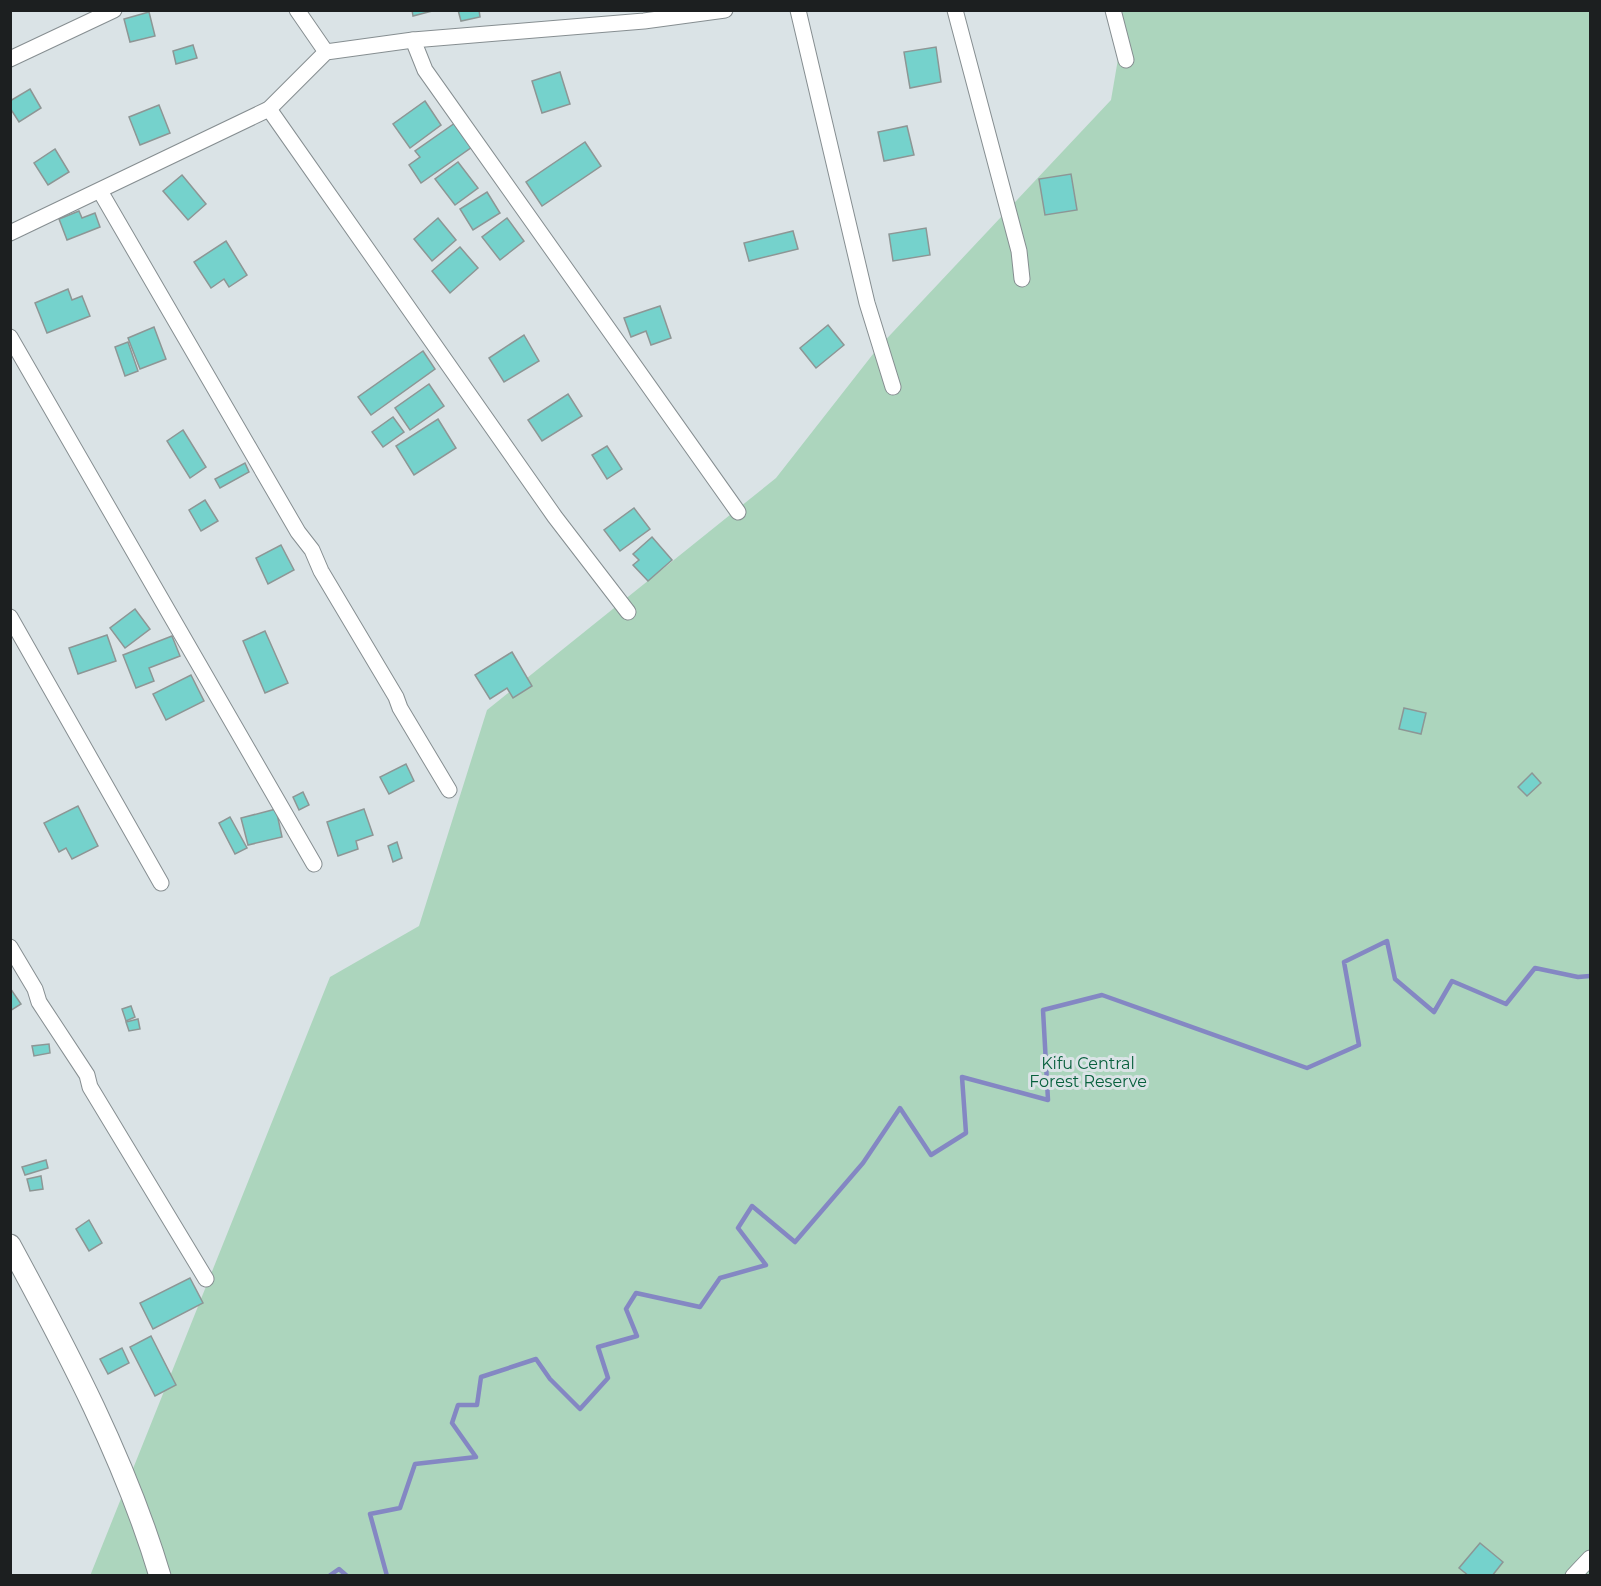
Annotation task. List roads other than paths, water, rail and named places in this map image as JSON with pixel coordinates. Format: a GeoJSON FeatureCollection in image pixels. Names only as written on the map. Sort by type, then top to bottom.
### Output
{"type":"FeatureCollection","features":[{"type":"Feature","properties":{"kind":"street"},"geometry":{"type":"LineString","coordinates":[[297,10],[326,52]]}},
{"type":"Feature","properties":{"kind":"street"},"geometry":{"type":"LineString","coordinates":[[10,233],[269,109],[326,52],[414,40],[643,16],[725,10]]}},
{"type":"Feature","properties":{"kind":"street"},"geometry":{"type":"LineString","coordinates":[[798,10],[867,303],[893,387]]}},
{"type":"Feature","properties":{"kind":"street"},"geometry":{"type":"LineString","coordinates":[[955,10],[1019,251],[1022,279]]}},
{"type":"Feature","properties":{"kind":"street"},"geometry":{"type":"LineString","coordinates":[[1113,10],[1126,60]]}},
{"type":"Feature","properties":{"kind":"street"},"geometry":{"type":"LineString","coordinates":[[10,59],[106,12]]}},
{"type":"Feature","properties":{"kind":"street"},"geometry":{"type":"LineString","coordinates":[[414,40],[425,70],[738,512]]}},
{"type":"Feature","properties":{"kind":"street"},"geometry":{"type":"LineString","coordinates":[[269,109],[555,518],[628,612]]}},
{"type":"Feature","properties":{"kind":"street"},"geometry":{"type":"LineString","coordinates":[[100,191],[298,532],[312,550],[321,571],[449,790]]}},
{"type":"Feature","properties":{"kind":"street"},"geometry":{"type":"LineString","coordinates":[[10,337],[314,864]]}},
{"type":"Feature","properties":{"kind":"street"},"geometry":{"type":"LineString","coordinates":[[10,617],[161,883]]}},
{"type":"Feature","properties":{"kind":"street"},"geometry":{"type":"LineString","coordinates":[[10,947],[35,989],[39,1002],[87,1076],[90,1087],[206,1279]]}},
{"type":"Feature","properties":{"kind":"street"},"geometry":{"type":"LineString","coordinates":[[10,1245],[110,1439],[146,1528],[160,1575]]}},
{"type":"Feature","properties":{"kind":"street"},"geometry":{"type":"LineString","coordinates":[[1573,1575],[1590,1558]]}},
{"type":"Feature","properties":{"kind":"waterway"},"geometry":{"type":"LineString","coordinates":[[387,1576],[370,1514],[400,1508],[415,1464],[476,1457],[452,1423],[458,1405],[477,1405],[481,1377],[536,1359],[550,1379],[580,1409],[608,1378],[598,1347],[637,1336],[626,1309],[636,1293],[700,1307],[720,1278],[766,1265],[738,1228],[752,1206],[795,1242],[863,1163],[900,1108],[931,1155],[966,1133],[962,1077],[1048,1100],[1043,1010],[1102,995],[1307,1068],[1359,1045],[1344,962],[1387,941],[1395,979],[1434,1012],[1452,981],[1506,1004],[1535,968],[1578,977],[1590,976]]}},
{"type":"Feature","properties":{"kind":"waterway"},"geometry":{"type":"LineString","coordinates":[[329,1576],[339,1569],[347,1576]]}},
{"type":"Feature","properties":{"kind":"park label","name":"Kifu Central Forest Reserve"},"geometry":{"type":"Point","coordinates":[1088,1072]}}]}
